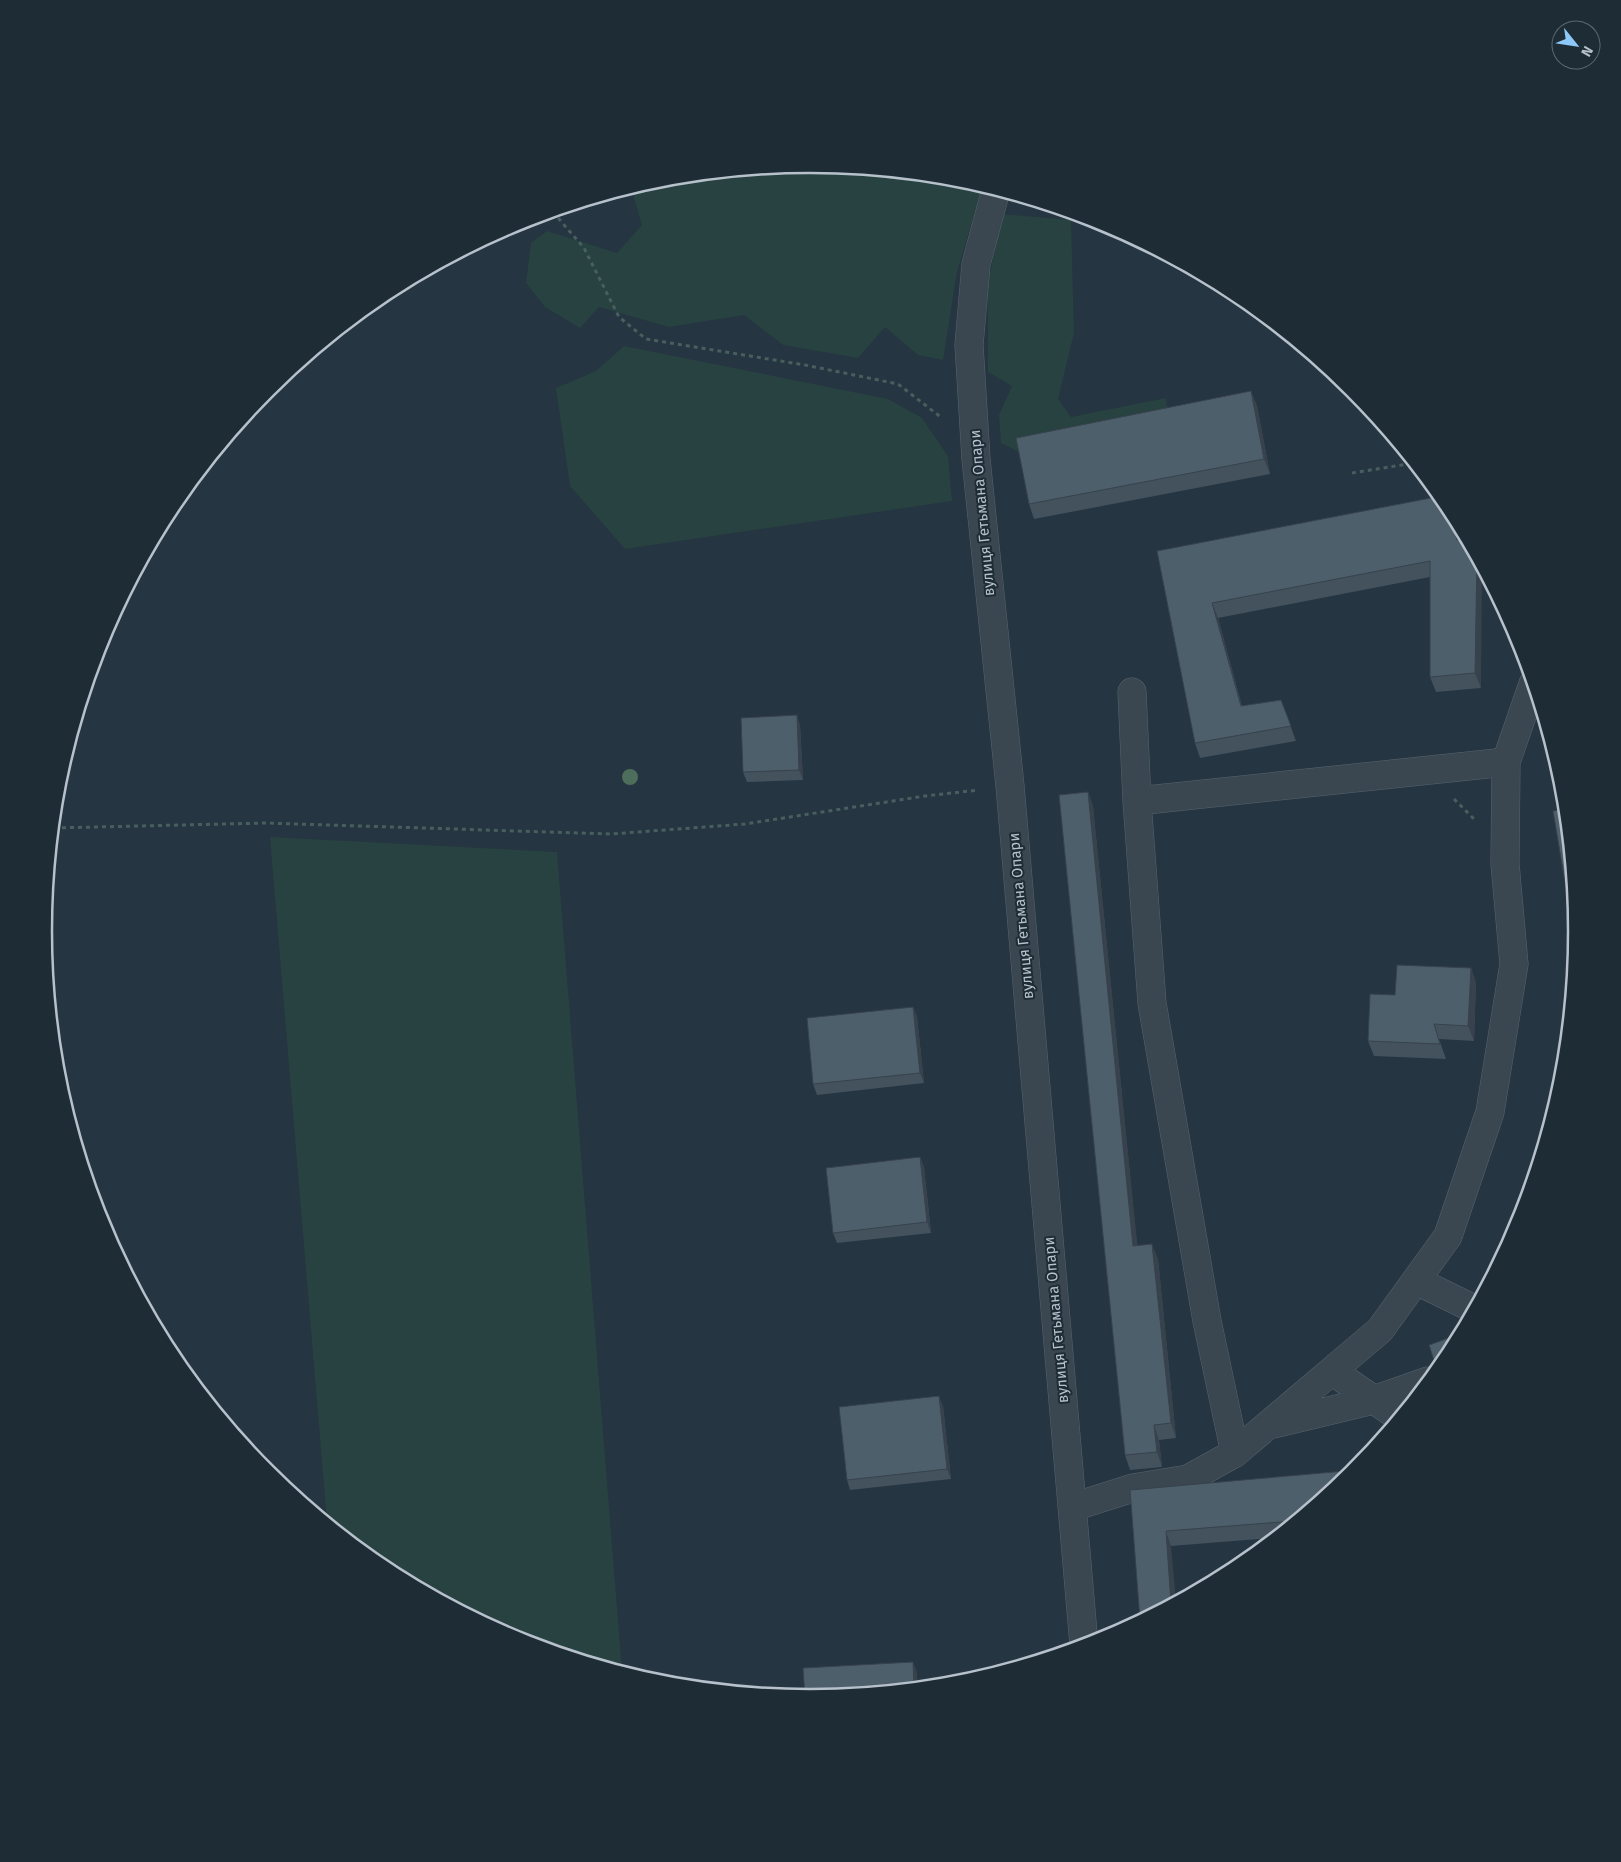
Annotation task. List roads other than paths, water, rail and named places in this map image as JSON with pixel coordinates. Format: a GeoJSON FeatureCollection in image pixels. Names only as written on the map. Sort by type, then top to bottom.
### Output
{"type":"FeatureCollection","features":[{"type":"Feature","properties":{"kind":"street","name":"вулиця Гетьмана Опари"},"geometry":{"type":"LineString","coordinates":[[994,196],[976,264],[969,345],[976,459],[1010,786],[1083,1638]]}},
{"type":"Feature","properties":{"kind":"street"},"geometry":{"type":"LineString","coordinates":[[1132,692],[1137,801],[1152,1003],[1207,1321],[1235,1453]]}},
{"type":"Feature","properties":{"kind":"street"},"geometry":{"type":"LineString","coordinates":[[1073,1507],[1133,1488],[1188,1479],[1235,1453],[1380,1330],[1417,1282],[1448,1236],[1490,1112],[1514,964],[1504,864],[1506,762],[1530,693]]}},
{"type":"Feature","properties":{"kind":"street"},"geometry":{"type":"LineString","coordinates":[[1137,801],[1506,762]]}},
{"type":"Feature","properties":{"kind":"street"},"geometry":{"type":"LineString","coordinates":[[1417,1282],[1469,1307]]}},
{"type":"Feature","properties":{"kind":"street"},"geometry":{"type":"LineString","coordinates":[[1332,1371],[1394,1414]]}},
{"type":"Feature","properties":{"kind":"street"},"geometry":{"type":"LineString","coordinates":[[1268,1425],[1374,1400],[1417,1385]]}}]}
